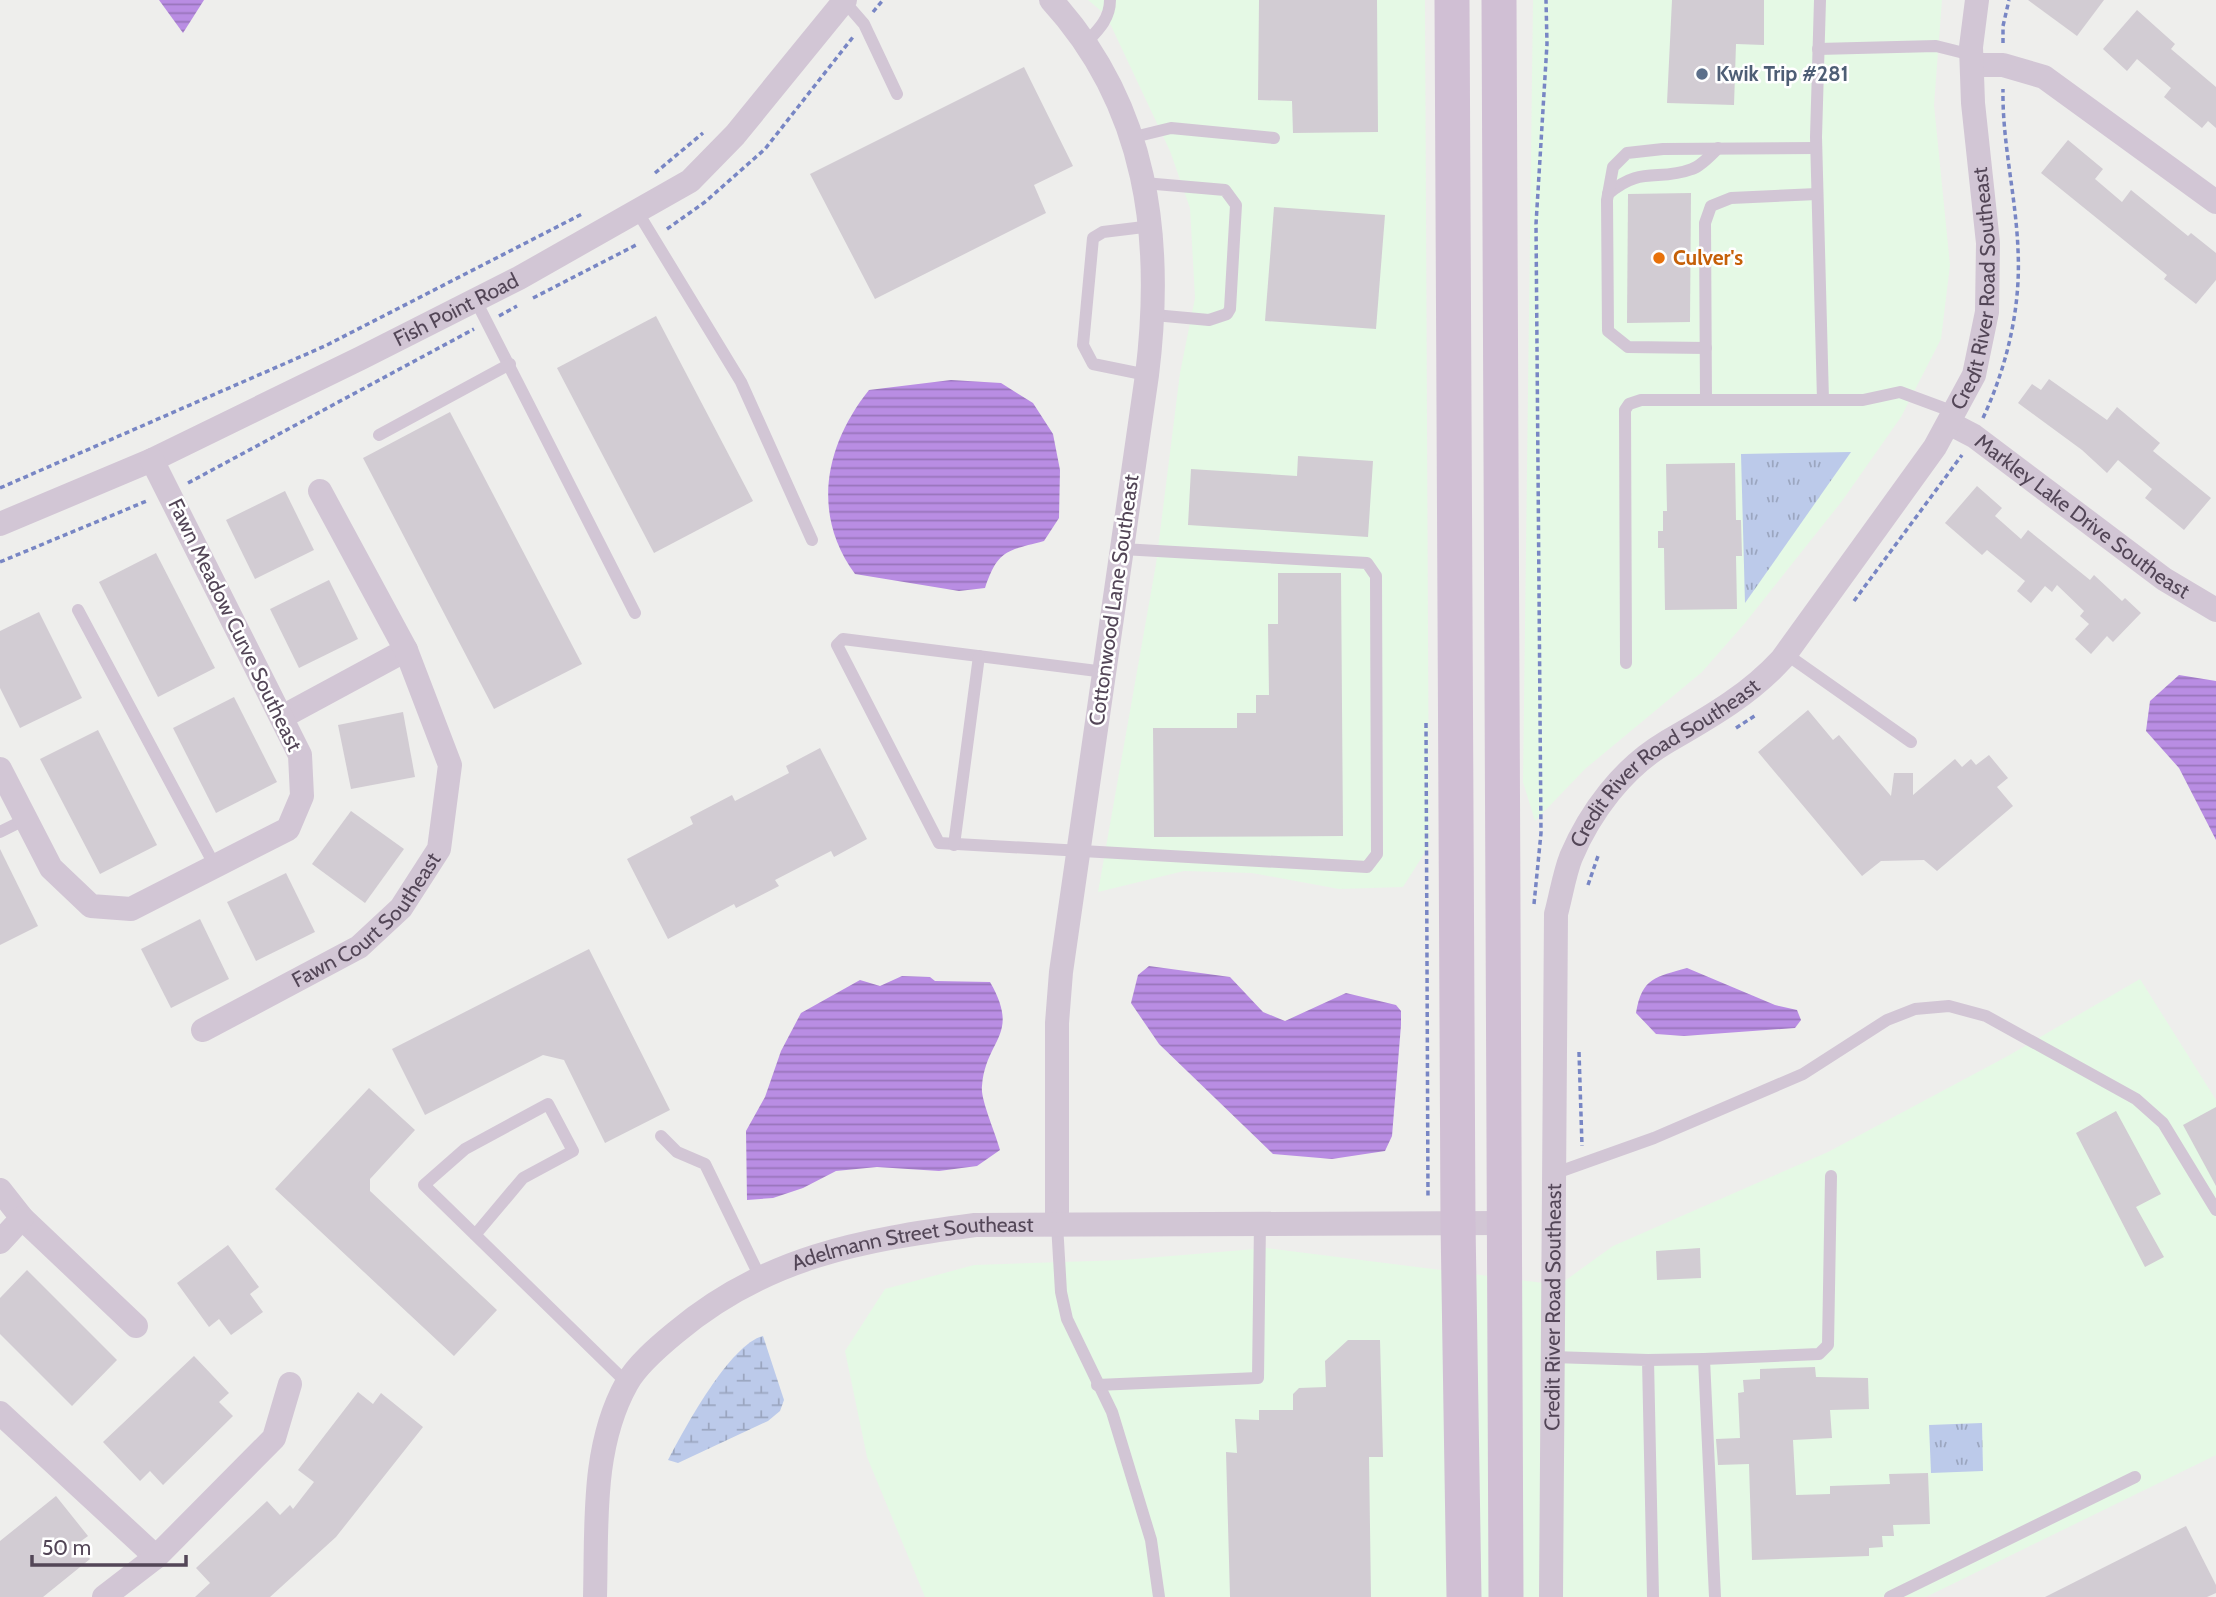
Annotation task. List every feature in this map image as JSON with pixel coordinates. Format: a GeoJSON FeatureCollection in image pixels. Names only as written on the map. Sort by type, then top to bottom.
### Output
{"type":"FeatureCollection","features":[{"type":"Feature","properties":{"kind":"main road"},"geometry":{"type":"LineString","coordinates":[[1452,0],[1458,1223],[1464,1597]]}},
{"type":"Feature","properties":{"kind":"main road"},"geometry":{"type":"LineString","coordinates":[[1499,0],[1506,1597]]}},
{"type":"Feature","properties":{"kind":"street","name":"Cottonwood Lane Southeast"},"geometry":{"type":"LineString","coordinates":[[1051,0],[1084,45],[1116,100],[1130,138],[1144,183],[1152,226],[1154,315],[1105,672],[1076,852],[1057,1023],[1057,1224]]}},
{"type":"Feature","properties":{"kind":"street","name":"Credit River Road Southeast"},"geometry":{"type":"LineString","coordinates":[[1552,1597],[1556,915],[1570,859],[1597,808],[1629,771],[1663,744],[1732,704],[1762,681],[1786,654],[1936,447],[1974,375],[1987,312],[1988,243],[1973,103],[1972,60],[1977,0]]}},
{"type":"Feature","properties":{"kind":"street","name":"Fish Point Road"},"geometry":{"type":"LineString","coordinates":[[0,524],[152,460],[476,301],[690,181],[744,124],[844,1]]}},
{"type":"Feature","properties":{"kind":"street"},"geometry":{"type":"LineString","coordinates":[[1972,60],[2003,65],[2044,77],[2216,202]]}},
{"type":"Feature","properties":{"kind":"street","name":"Markley Lake Drive Southeast"},"geometry":{"type":"LineString","coordinates":[[1952,417],[2164,579],[2216,610]]}},
{"type":"Feature","properties":{"kind":"street","name":"Fawn Meadow Curve Southeast"},"geometry":{"type":"LineString","coordinates":[[0,769],[51,868],[90,906],[131,909],[288,829],[302,796],[300,755],[152,460]]}},
{"type":"Feature","properties":{"kind":"street","name":"Fawn Court Southeast"},"geometry":{"type":"LineString","coordinates":[[203,1030],[359,947],[401,908],[439,849],[450,765],[405,650],[320,491]]}},
{"type":"Feature","properties":{"kind":"street"},"geometry":{"type":"LineString","coordinates":[[282,717],[405,650]]}},
{"type":"Feature","properties":{"kind":"street"},"geometry":{"type":"LineString","coordinates":[[0,1190],[22,1218],[136,1326]]}},
{"type":"Feature","properties":{"kind":"street"},"geometry":{"type":"LineString","coordinates":[[0,1241],[22,1218]]}},
{"type":"Feature","properties":{"kind":"street","name":"Adelmann Street Southeast"},"geometry":{"type":"LineString","coordinates":[[595,1597],[598,1475],[608,1435],[627,1382],[659,1347],[704,1308],[760,1277],[798,1260],[909,1233],[975,1225],[1503,1223]]}},
{"type":"Feature","properties":{"kind":"street"},"geometry":{"type":"LineString","coordinates":[[104,1597],[156,1557],[274,1438],[290,1384]]}},
{"type":"Feature","properties":{"kind":"street"},"geometry":{"type":"LineString","coordinates":[[0,1413],[156,1557]]}},
{"type":"Feature","properties":{"kind":"lane"},"geometry":{"type":"LineString","coordinates":[[1084,45],[1104,24],[1110,9],[1110,0]]}},
{"type":"Feature","properties":{"kind":"lane"},"geometry":{"type":"LineString","coordinates":[[1819,0],[1816,148],[1823,400]]}},
{"type":"Feature","properties":{"kind":"lane"},"geometry":{"type":"LineString","coordinates":[[844,1],[864,24],[897,94]]}},
{"type":"Feature","properties":{"kind":"lane"},"geometry":{"type":"LineString","coordinates":[[1818,49],[1936,46],[1972,60]]}},
{"type":"Feature","properties":{"kind":"lane"},"geometry":{"type":"LineString","coordinates":[[1130,138],[1171,128],[1274,138]]}},
{"type":"Feature","properties":{"kind":"lane"},"geometry":{"type":"LineString","coordinates":[[1706,348],[1628,347],[1608,331],[1608,194],[1613,167],[1627,153],[1663,149],[1816,148]]}},
{"type":"Feature","properties":{"kind":"lane"},"geometry":{"type":"LineString","coordinates":[[1608,194],[1624,180],[1692,169],[1718,149]]}},
{"type":"Feature","properties":{"kind":"lane"},"geometry":{"type":"LineString","coordinates":[[1144,183],[1225,190],[1236,205],[1230,309],[1227,314],[1209,320],[1154,315]]}},
{"type":"Feature","properties":{"kind":"lane"},"geometry":{"type":"LineString","coordinates":[[1706,400],[1705,223],[1711,206],[1731,198],[1817,194]]}},
{"type":"Feature","properties":{"kind":"lane"},"geometry":{"type":"LineString","coordinates":[[637,211],[741,382],[813,540]]}},
{"type":"Feature","properties":{"kind":"lane"},"geometry":{"type":"LineString","coordinates":[[1147,375],[1093,364],[1083,345],[1093,238],[1103,232],[1152,226]]}},
{"type":"Feature","properties":{"kind":"lane"},"geometry":{"type":"LineString","coordinates":[[476,301],[635,613]]}},
{"type":"Feature","properties":{"kind":"lane"},"geometry":{"type":"LineString","coordinates":[[379,435],[510,364]]}},
{"type":"Feature","properties":{"kind":"lane"},"geometry":{"type":"LineString","coordinates":[[1626,663],[1625,410],[1633,400],[1863,400],[1900,392],[1952,417]]}},
{"type":"Feature","properties":{"kind":"lane"},"geometry":{"type":"LineString","coordinates":[[1105,672],[843,639],[837,645],[939,843],[1367,867],[1377,854],[1376,576],[1367,563],[1122,549]]}},
{"type":"Feature","properties":{"kind":"lane"},"geometry":{"type":"LineString","coordinates":[[78,610],[215,866]]}},
{"type":"Feature","properties":{"kind":"lane"},"geometry":{"type":"LineString","coordinates":[[1786,654],[1911,741]]}},
{"type":"Feature","properties":{"kind":"lane"},"geometry":{"type":"LineString","coordinates":[[954,845],[979,656]]}},
{"type":"Feature","properties":{"kind":"lane"},"geometry":{"type":"LineString","coordinates":[[0,832],[26,819]]}},
{"type":"Feature","properties":{"kind":"lane"},"geometry":{"type":"LineString","coordinates":[[1553,1175],[1654,1138],[1803,1074],[1887,1020],[1915,1009],[1949,1006],[1986,1016],[2136,1099],[2163,1124],[2216,1210]]}},
{"type":"Feature","properties":{"kind":"lane"},"geometry":{"type":"LineString","coordinates":[[475,1235],[523,1178],[573,1152],[548,1104],[465,1149],[424,1185],[475,1235],[627,1382]]}},
{"type":"Feature","properties":{"kind":"lane"},"geometry":{"type":"LineString","coordinates":[[661,1136],[677,1152],[705,1164],[760,1277]]}},
{"type":"Feature","properties":{"kind":"lane"},"geometry":{"type":"LineString","coordinates":[[1552,1357],[1648,1360],[1819,1354],[1828,1345],[1831,1176]]}},
{"type":"Feature","properties":{"kind":"lane"},"geometry":{"type":"LineString","coordinates":[[1097,1385],[1258,1378],[1260,1222]]}},
{"type":"Feature","properties":{"kind":"lane"},"geometry":{"type":"LineString","coordinates":[[1057,1224],[1060,1292],[1067,1319],[1112,1412],[1151,1540],[1160,1597]]}},
{"type":"Feature","properties":{"kind":"lane"},"geometry":{"type":"LineString","coordinates":[[1704,1359],[1715,1597]]}},
{"type":"Feature","properties":{"kind":"lane"},"geometry":{"type":"LineString","coordinates":[[1648,1360],[1653,1597]]}},
{"type":"Feature","properties":{"kind":"lane"},"geometry":{"type":"LineString","coordinates":[[1890,1597],[1914,1592],[2135,1477]]}},
{"type":"Feature","properties":{"kind":"path"},"geometry":{"type":"LineString","coordinates":[[1533,910],[1541,832],[1536,224],[1546,0]]}},
{"type":"Feature","properties":{"kind":"path"},"geometry":{"type":"LineString","coordinates":[[650,176],[710,127]]}},
{"type":"Feature","properties":{"kind":"path"},"geometry":{"type":"LineString","coordinates":[[0,488],[325,346],[584,213]]}},
{"type":"Feature","properties":{"kind":"shaded area"},"geometry":{"type":"Polygon","coordinates":[[[159,0],[204,0],[183,33],[159,0]]]}},
{"type":"Feature","properties":{"kind":"shaded area"},"geometry":{"type":"Polygon","coordinates":[[[1088,0],[1425,0],[1429,846],[1403,887],[1339,889],[1252,873],[1184,871],[1098,892],[1156,564],[1180,373],[1195,298],[1190,208],[1170,151],[1106,15],[1088,0]]]}},
{"type":"Feature","properties":{"kind":"shaded area"},"geometry":{"type":"Polygon","coordinates":[[[1533,0],[1942,0],[1934,105],[1950,265],[1941,339],[1901,417],[1842,501],[1745,623],[1702,672],[1585,769],[1535,821],[1523,782],[1533,0]]]}},
{"type":"Feature","properties":{"kind":"shaded area"},"geometry":{"type":"Polygon","coordinates":[[[951,380],[1001,383],[1033,403],[1053,434],[1060,470],[1059,518],[1044,541],[1012,550],[999,559],[985,588],[959,591],[855,574],[841,551],[832,528],[828,504],[829,480],[842,434],[869,390],[951,380]]]}},
{"type":"Feature","properties":{"kind":"shaded area"},"geometry":{"type":"Polygon","coordinates":[[[2179,675],[2216,681],[2216,840],[2179,768],[2146,731],[2150,701],[2179,675]]]}},
{"type":"Feature","properties":{"kind":"shaded area"},"geometry":{"type":"Polygon","coordinates":[[[1149,966],[1230,977],[1263,1012],[1285,1021],[1346,993],[1396,1005],[1401,1011],[1401,1025],[1392,1136],[1385,1151],[1332,1159],[1273,1154],[1159,1044],[1131,1003],[1138,975],[1149,966]]]}},
{"type":"Feature","properties":{"kind":"shaded area"},"geometry":{"type":"Polygon","coordinates":[[[1687,968],[1775,1005],[1797,1010],[1801,1020],[1795,1028],[1684,1036],[1656,1034],[1636,1013],[1642,992],[1652,980],[1687,968]]]}},
{"type":"Feature","properties":{"kind":"shaded area"},"geometry":{"type":"Polygon","coordinates":[[[902,976],[930,977],[935,981],[990,982],[999,1000],[1002,1026],[985,1070],[982,1092],[1000,1150],[977,1166],[939,1171],[877,1167],[836,1171],[803,1188],[773,1198],[747,1200],[746,1131],[765,1097],[781,1051],[801,1013],[860,980],[880,986],[902,976]]]}},
{"type":"Feature","properties":{"kind":"shaded area"},"geometry":{"type":"Polygon","coordinates":[[[2140,979],[2216,1100],[2216,1455],[1926,1597],[925,1597],[867,1457],[845,1351],[885,1289],[974,1265],[1123,1260],[1267,1248],[1559,1285],[1613,1246],[1828,1152],[2006,1057],[2140,979]]]}},
{"type":"Feature","properties":{"kind":"green space"},"geometry":{"type":"Polygon","coordinates":[[[1851,452],[1745,603],[1741,454],[1851,452]]]}},
{"type":"Feature","properties":{"kind":"green space"},"geometry":{"type":"Polygon","coordinates":[[[763,1336],[784,1400],[780,1411],[768,1421],[678,1463],[668,1460],[709,1389],[736,1354],[750,1342],[763,1336]]]}},
{"type":"Feature","properties":{"kind":"green space"},"geometry":{"type":"Polygon","coordinates":[[[1982,1423],[1983,1471],[1931,1473],[1929,1425],[1982,1423]]]}},
{"type":"Feature","properties":{"kind":"building"},"geometry":{"type":"Polygon","coordinates":[[[1259,0],[1377,0],[1378,132],[1293,133],[1292,101],[1258,100],[1259,0]]]}},
{"type":"Feature","properties":{"kind":"building","name":"Kwik Trip #281"},"geometry":{"type":"Polygon","coordinates":[[[1672,0],[1764,0],[1764,45],[1736,44],[1734,105],[1667,103],[1672,0]]]}},
{"type":"Feature","properties":{"kind":"building"},"geometry":{"type":"Polygon","coordinates":[[[2028,0],[2104,0],[2077,36],[2028,0]]]}},
{"type":"Feature","properties":{"kind":"building"},"geometry":{"type":"Polygon","coordinates":[[[2137,10],[2175,44],[2171,49],[2216,87],[2216,128],[2208,121],[2202,128],[2164,97],[2171,88],[2137,59],[2127,71],[2103,49],[2137,10]]]}},
{"type":"Feature","properties":{"kind":"building"},"geometry":{"type":"Polygon","coordinates":[[[1024,67],[1073,166],[1034,185],[1046,213],[875,299],[810,174],[1024,67]]]}},
{"type":"Feature","properties":{"kind":"building"},"geometry":{"type":"Polygon","coordinates":[[[2068,140],[2103,169],[2095,179],[2122,202],[2131,190],[2188,236],[2191,233],[2216,253],[2216,280],[2196,304],[2164,279],[2167,275],[2041,173],[2068,140]]]}},
{"type":"Feature","properties":{"kind":"building","name":"Culver's"},"geometry":{"type":"Polygon","coordinates":[[[1691,193],[1690,322],[1627,323],[1628,194],[1691,193]]]}},
{"type":"Feature","properties":{"kind":"building"},"geometry":{"type":"Polygon","coordinates":[[[1274,207],[1385,215],[1376,329],[1265,321],[1274,207]]]}},
{"type":"Feature","properties":{"kind":"building"},"geometry":{"type":"Polygon","coordinates":[[[656,316],[753,501],[654,553],[557,368],[656,316]]]}},
{"type":"Feature","properties":{"kind":"building"},"geometry":{"type":"Polygon","coordinates":[[[2049,379],[2107,420],[2117,407],[2160,443],[2153,451],[2211,498],[2184,530],[2145,498],[2152,489],[2118,460],[2107,473],[2082,450],[2018,403],[2032,384],[2041,390],[2049,379]]]}},
{"type":"Feature","properties":{"kind":"building"},"geometry":{"type":"Polygon","coordinates":[[[450,412],[582,664],[494,709],[363,458],[450,412]]]}},
{"type":"Feature","properties":{"kind":"building"},"geometry":{"type":"Polygon","coordinates":[[[1298,456],[1373,461],[1368,537],[1188,525],[1191,469],[1297,476],[1298,456]]]}},
{"type":"Feature","properties":{"kind":"building"},"geometry":{"type":"Polygon","coordinates":[[[1735,463],[1736,520],[1741,520],[1742,556],[1736,556],[1737,609],[1665,610],[1664,548],[1658,548],[1658,531],[1663,531],[1663,511],[1667,511],[1666,464],[1735,463]]]}},
{"type":"Feature","properties":{"kind":"building"},"geometry":{"type":"Polygon","coordinates":[[[1977,486],[2002,508],[1995,516],[2021,539],[2028,530],[2090,580],[2094,575],[2122,601],[2125,598],[2141,613],[2113,642],[2107,636],[2091,654],[2075,639],[2089,624],[2080,616],[2084,611],[2057,585],[2052,592],[2045,586],[2031,603],[2017,591],[2025,581],[1987,550],[1982,555],[1945,523],[1977,486]]]}},
{"type":"Feature","properties":{"kind":"building"},"geometry":{"type":"Polygon","coordinates":[[[285,491],[314,550],[255,579],[226,520],[285,491]]]}},
{"type":"Feature","properties":{"kind":"building"},"geometry":{"type":"Polygon","coordinates":[[[156,553],[215,668],[158,697],[99,582],[156,553]]]}},
{"type":"Feature","properties":{"kind":"building"},"geometry":{"type":"Polygon","coordinates":[[[1278,573],[1341,573],[1343,836],[1154,837],[1153,728],[1237,728],[1237,713],[1256,713],[1256,695],[1269,695],[1268,624],[1278,624],[1278,573]]]}},
{"type":"Feature","properties":{"kind":"building"},"geometry":{"type":"Polygon","coordinates":[[[329,580],[358,639],[299,668],[270,609],[329,580]]]}},
{"type":"Feature","properties":{"kind":"building"},"geometry":{"type":"Polygon","coordinates":[[[39,612],[82,698],[20,728],[0,688],[0,631],[39,612]]]}},
{"type":"Feature","properties":{"kind":"building"},"geometry":{"type":"Polygon","coordinates":[[[234,697],[277,782],[216,813],[173,728],[234,697]]]}},
{"type":"Feature","properties":{"kind":"building"},"geometry":{"type":"Polygon","coordinates":[[[1808,710],[1833,740],[1839,735],[1891,796],[1894,773],[1913,773],[1913,795],[1955,759],[1962,767],[1971,759],[1976,765],[1989,755],[2008,778],[1997,787],[2013,806],[1937,871],[1924,860],[1881,861],[1862,876],[1758,752],[1808,710]]]}},
{"type":"Feature","properties":{"kind":"building"},"geometry":{"type":"Polygon","coordinates":[[[403,712],[415,777],[351,789],[338,725],[403,712]]]}},
{"type":"Feature","properties":{"kind":"building"},"geometry":{"type":"Polygon","coordinates":[[[98,730],[157,845],[100,874],[40,759],[98,730]]]}},
{"type":"Feature","properties":{"kind":"building"},"geometry":{"type":"Polygon","coordinates":[[[820,748],[867,839],[834,857],[831,851],[775,880],[779,886],[736,908],[734,904],[668,939],[627,859],[693,824],[690,817],[732,795],[735,801],[789,773],[786,766],[820,748]]]}},
{"type":"Feature","properties":{"kind":"building"},"geometry":{"type":"Polygon","coordinates":[[[351,811],[404,849],[365,903],[312,864],[351,811]]]}},
{"type":"Feature","properties":{"kind":"building"},"geometry":{"type":"Polygon","coordinates":[[[0,849],[38,926],[0,945],[0,849]]]}},
{"type":"Feature","properties":{"kind":"building"},"geometry":{"type":"Polygon","coordinates":[[[286,873],[315,932],[256,961],[227,902],[286,873]]]}},
{"type":"Feature","properties":{"kind":"building"},"geometry":{"type":"Polygon","coordinates":[[[200,919],[229,979],[171,1008],[141,949],[200,919]]]}},
{"type":"Feature","properties":{"kind":"building"},"geometry":{"type":"Polygon","coordinates":[[[589,949],[670,1110],[605,1143],[564,1060],[543,1055],[425,1115],[392,1049],[589,949]]]}},
{"type":"Feature","properties":{"kind":"building"},"geometry":{"type":"Polygon","coordinates":[[[369,1088],[415,1130],[370,1179],[370,1191],[497,1310],[454,1356],[275,1189],[369,1088]]]}},
{"type":"Feature","properties":{"kind":"building"},"geometry":{"type":"Polygon","coordinates":[[[2216,1107],[2216,1186],[2183,1125],[2216,1107]]]}},
{"type":"Feature","properties":{"kind":"building"},"geometry":{"type":"Polygon","coordinates":[[[2116,1111],[2161,1194],[2136,1207],[2164,1257],[2145,1267],[2076,1133],[2116,1111]]]}},
{"type":"Feature","properties":{"kind":"building"},"geometry":{"type":"Polygon","coordinates":[[[228,1245],[259,1287],[250,1294],[263,1312],[231,1335],[219,1319],[209,1327],[177,1283],[228,1245]]]}},
{"type":"Feature","properties":{"kind":"building"},"geometry":{"type":"Polygon","coordinates":[[[1700,1248],[1701,1278],[1657,1280],[1656,1251],[1700,1248]]]}},
{"type":"Feature","properties":{"kind":"building"},"geometry":{"type":"Polygon","coordinates":[[[27,1270],[117,1360],[72,1406],[0,1334],[0,1298],[27,1270]]]}},
{"type":"Feature","properties":{"kind":"building"},"geometry":{"type":"Polygon","coordinates":[[[1348,1340],[1380,1340],[1383,1457],[1369,1457],[1371,1597],[1230,1597],[1226,1452],[1237,1453],[1235,1419],[1259,1420],[1259,1410],[1293,1410],[1293,1394],[1299,1388],[1326,1387],[1325,1361],[1348,1340]]]}},
{"type":"Feature","properties":{"kind":"building"},"geometry":{"type":"Polygon","coordinates":[[[194,1356],[229,1393],[219,1402],[233,1416],[163,1485],[150,1471],[140,1481],[103,1442],[194,1356]]]}},
{"type":"Feature","properties":{"kind":"building"},"geometry":{"type":"Polygon","coordinates":[[[1815,1367],[1816,1377],[1868,1378],[1869,1409],[1830,1410],[1832,1438],[1793,1440],[1796,1495],[1830,1494],[1830,1486],[1890,1484],[1889,1474],[1928,1473],[1930,1524],[1893,1525],[1894,1536],[1882,1536],[1883,1547],[1869,1548],[1869,1556],[1752,1560],[1749,1464],[1718,1465],[1716,1439],[1740,1438],[1738,1393],[1744,1392],[1743,1380],[1760,1379],[1760,1369],[1815,1367]]]}},
{"type":"Feature","properties":{"kind":"building"},"geometry":{"type":"Polygon","coordinates":[[[358,1392],[373,1404],[381,1393],[423,1427],[336,1537],[270,1597],[195,1597],[210,1583],[196,1568],[267,1501],[280,1515],[290,1505],[293,1509],[314,1482],[298,1470],[358,1392]]]}},
{"type":"Feature","properties":{"kind":"building"},"geometry":{"type":"Polygon","coordinates":[[[56,1496],[88,1536],[77,1544],[90,1559],[43,1597],[0,1597],[0,1541],[56,1496]]]}},
{"type":"Feature","properties":{"kind":"building"},"geometry":{"type":"Polygon","coordinates":[[[2186,1526],[2216,1585],[2216,1593],[2207,1597],[2045,1597],[2186,1526]]]}},
{"type":"Feature","properties":{"kind":"place","name":"Kwik Trip #281"},"geometry":{"type":"Point","coordinates":[1702,74]}},
{"type":"Feature","properties":{"kind":"place","name":"Culver's"},"geometry":{"type":"Point","coordinates":[1659,258]}}]}
